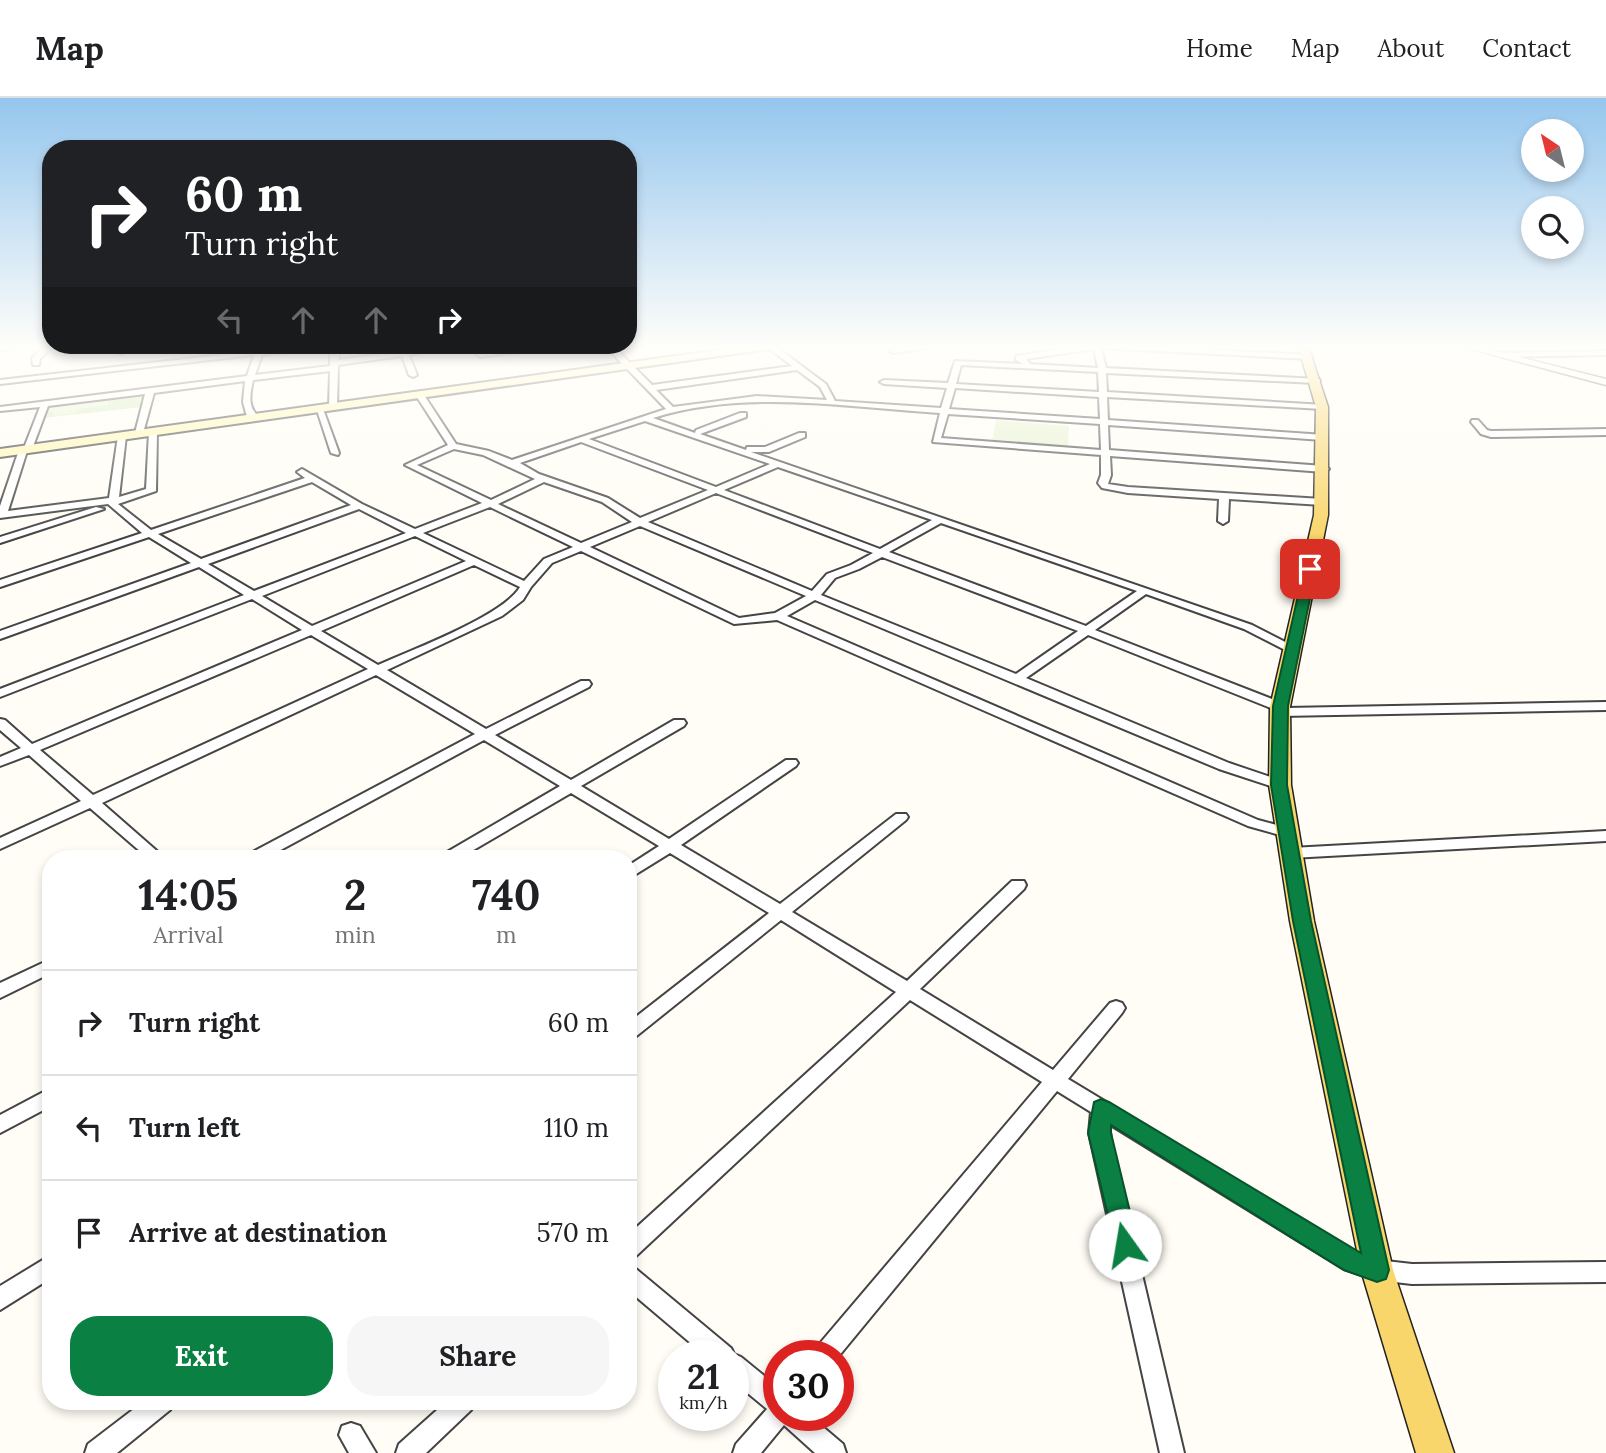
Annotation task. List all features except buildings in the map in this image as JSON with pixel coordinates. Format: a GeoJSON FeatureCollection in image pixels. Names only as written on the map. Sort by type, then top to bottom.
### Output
{"type":"FeatureCollection","features":[{"type":"Feature","properties":{"kind":"main road"},"geometry":{"type":"LineString","coordinates":[[0,453],[317,409]]}},
{"type":"Feature","properties":{"kind":"main road"},"geometry":{"type":"LineString","coordinates":[[1322,409],[1324,469],[1321,515],[1281,709],[1279,785],[1302,921],[1377,1270],[1435,1453]]}},
{"type":"Feature","properties":{"kind":"street"},"geometry":{"type":"LineString","coordinates":[[42,409],[1,515],[113,503],[148,532],[780,912],[1352,1262],[1377,1270],[1412,1274],[1606,1272]]}},
{"type":"Feature","properties":{"kind":"street"},"geometry":{"type":"LineString","coordinates":[[139,433],[145,409]]}},
{"type":"Feature","properties":{"kind":"street"},"geometry":{"type":"LineString","coordinates":[[247,409],[256,417]]}},
{"type":"Feature","properties":{"kind":"street"},"geometry":{"type":"LineString","coordinates":[[319,409],[335,453]]}},
{"type":"Feature","properties":{"kind":"street"},"geometry":{"type":"LineString","coordinates":[[429,409],[453,446]]}},
{"type":"Feature","properties":{"kind":"street"},"geometry":{"type":"LineString","coordinates":[[512,463],[643,417],[676,409]]}},
{"type":"Feature","properties":{"kind":"street"},"geometry":{"type":"LineString","coordinates":[[920,409],[1322,437]]}},
{"type":"Feature","properties":{"kind":"street"},"geometry":{"type":"LineString","coordinates":[[1104,409],[1106,475],[1128,490],[1322,502]]}},
{"type":"Feature","properties":{"kind":"street"},"geometry":{"type":"LineString","coordinates":[[671,410],[660,418],[758,451],[802,435]]}},
{"type":"Feature","properties":{"kind":"street"},"geometry":{"type":"LineString","coordinates":[[945,411],[936,440],[939,442],[1324,469]]}},
{"type":"Feature","properties":{"kind":"street"},"geometry":{"type":"LineString","coordinates":[[699,432],[743,415]]}},
{"type":"Feature","properties":{"kind":"street"},"geometry":{"type":"LineString","coordinates":[[643,417],[1248,627],[1293,649]]}},
{"type":"Feature","properties":{"kind":"street"},"geometry":{"type":"LineString","coordinates":[[1475,422],[1484,432],[1491,434],[1606,432]]}},
{"type":"Feature","properties":{"kind":"street"},"geometry":{"type":"LineString","coordinates":[[0,540],[146,494],[153,489],[153,432]]}},
{"type":"Feature","properties":{"kind":"street"},"geometry":{"type":"LineString","coordinates":[[113,503],[122,436]]}},
{"type":"Feature","properties":{"kind":"street"},"geometry":{"type":"LineString","coordinates":[[581,439],[1088,631],[1281,709],[1606,706]]}},
{"type":"Feature","properties":{"kind":"street"},"geometry":{"type":"LineString","coordinates":[[939,521],[855,567],[831,576],[814,596],[778,616],[738,622],[410,465],[427,455],[453,446],[486,453],[542,479],[605,499],[639,522],[814,596],[1224,766],[1279,785]]}},
{"type":"Feature","properties":{"kind":"street"},"geometry":{"type":"LineString","coordinates":[[0,845],[498,614],[519,597],[548,561],[780,463]]}},
{"type":"Feature","properties":{"kind":"street"},"geometry":{"type":"LineString","coordinates":[[302,472],[359,506],[526,586]]}},
{"type":"Feature","properties":{"kind":"street"},"geometry":{"type":"LineString","coordinates":[[0,584],[314,478]]}},
{"type":"Feature","properties":{"kind":"street"},"geometry":{"type":"LineString","coordinates":[[0,693],[492,503],[542,479]]}},
{"type":"Feature","properties":{"kind":"street"},"geometry":{"type":"LineString","coordinates":[[0,487],[12,485]]}},
{"type":"Feature","properties":{"kind":"street"},"geometry":{"type":"LineString","coordinates":[[1223,522],[1224,495]]}},
{"type":"Feature","properties":{"kind":"street"},"geometry":{"type":"LineString","coordinates":[[0,635],[359,506]]}},
{"type":"Feature","properties":{"kind":"street"},"geometry":{"type":"LineString","coordinates":[[0,762],[473,562]]}},
{"type":"Feature","properties":{"kind":"street"},"geometry":{"type":"LineString","coordinates":[[1017,679],[1144,590]]}},
{"type":"Feature","properties":{"kind":"street"},"geometry":{"type":"LineString","coordinates":[[778,616],[1253,823],[1289,843],[1606,836]]}},
{"type":"Feature","properties":{"kind":"street"},"geometry":{"type":"LineString","coordinates":[[269,850],[585,684]]}},
{"type":"Feature","properties":{"kind":"street"},"geometry":{"type":"LineString","coordinates":[[0,723],[148,850]]}},
{"type":"Feature","properties":{"kind":"street"},"geometry":{"type":"LineString","coordinates":[[462,850],[678,723]]}},
{"type":"Feature","properties":{"kind":"street"},"geometry":{"type":"LineString","coordinates":[[637,868],[791,763]]}},
{"type":"Feature","properties":{"kind":"street"},"geometry":{"type":"LineString","coordinates":[[637,1026],[901,817]]}},
{"type":"Feature","properties":{"kind":"street"},"geometry":{"type":"LineString","coordinates":[[637,1241],[1018,886]]}},
{"type":"Feature","properties":{"kind":"street"},"geometry":{"type":"LineString","coordinates":[[0,991],[42,970]]}},
{"type":"Feature","properties":{"kind":"street"},"geometry":{"type":"LineString","coordinates":[[837,1340],[1116,1008]]}},
{"type":"Feature","properties":{"kind":"street"},"geometry":{"type":"LineString","coordinates":[[0,1125],[42,1101]]}},
{"type":"Feature","properties":{"kind":"street"},"geometry":{"type":"LineString","coordinates":[[1101,1108],[1099,1133],[1172,1453]]}},
{"type":"Feature","properties":{"kind":"street"},"geometry":{"type":"LineString","coordinates":[[0,1299],[42,1271]]}},
{"type":"Feature","properties":{"kind":"street"},"geometry":{"type":"LineString","coordinates":[[637,1284],[704,1340]]}},
{"type":"Feature","properties":{"kind":"street"},"geometry":{"type":"LineString","coordinates":[[749,1379],[763,1390]]}},
{"type":"Feature","properties":{"kind":"street"},"geometry":{"type":"LineString","coordinates":[[97,1453],[152,1410]]}},
{"type":"Feature","properties":{"kind":"street"},"geometry":{"type":"LineString","coordinates":[[408,1453],[454,1410]]}},
{"type":"Feature","properties":{"kind":"street"},"geometry":{"type":"LineString","coordinates":[[745,1453],[764,1431]]}},
{"type":"Feature","properties":{"kind":"street"},"geometry":{"type":"LineString","coordinates":[[809,1431],[834,1453]]}},
{"type":"Feature","properties":{"kind":"green space"},"geometry":{"type":"Polygon","coordinates":[[[46,409],[122,409],[42,418],[46,409]]]}},
{"type":"Feature","properties":{"kind":"green space"},"geometry":{"type":"Polygon","coordinates":[[[50,409],[78,409],[76,413],[53,416],[54,412],[49,412],[50,409]]]}},
{"type":"Feature","properties":{"kind":"green space"},"geometry":{"type":"Polygon","coordinates":[[[996,420],[1069,426],[1068,446],[992,441],[996,420]]]}},
{"type":"Feature","properties":{"kind":"route"},"geometry":{"type":"LineString","coordinates":[[1125,1245],[1099,1133],[1101,1108],[1352,1262],[1377,1270],[1302,921],[1279,785],[1280,706],[1310,569]]}}]}
